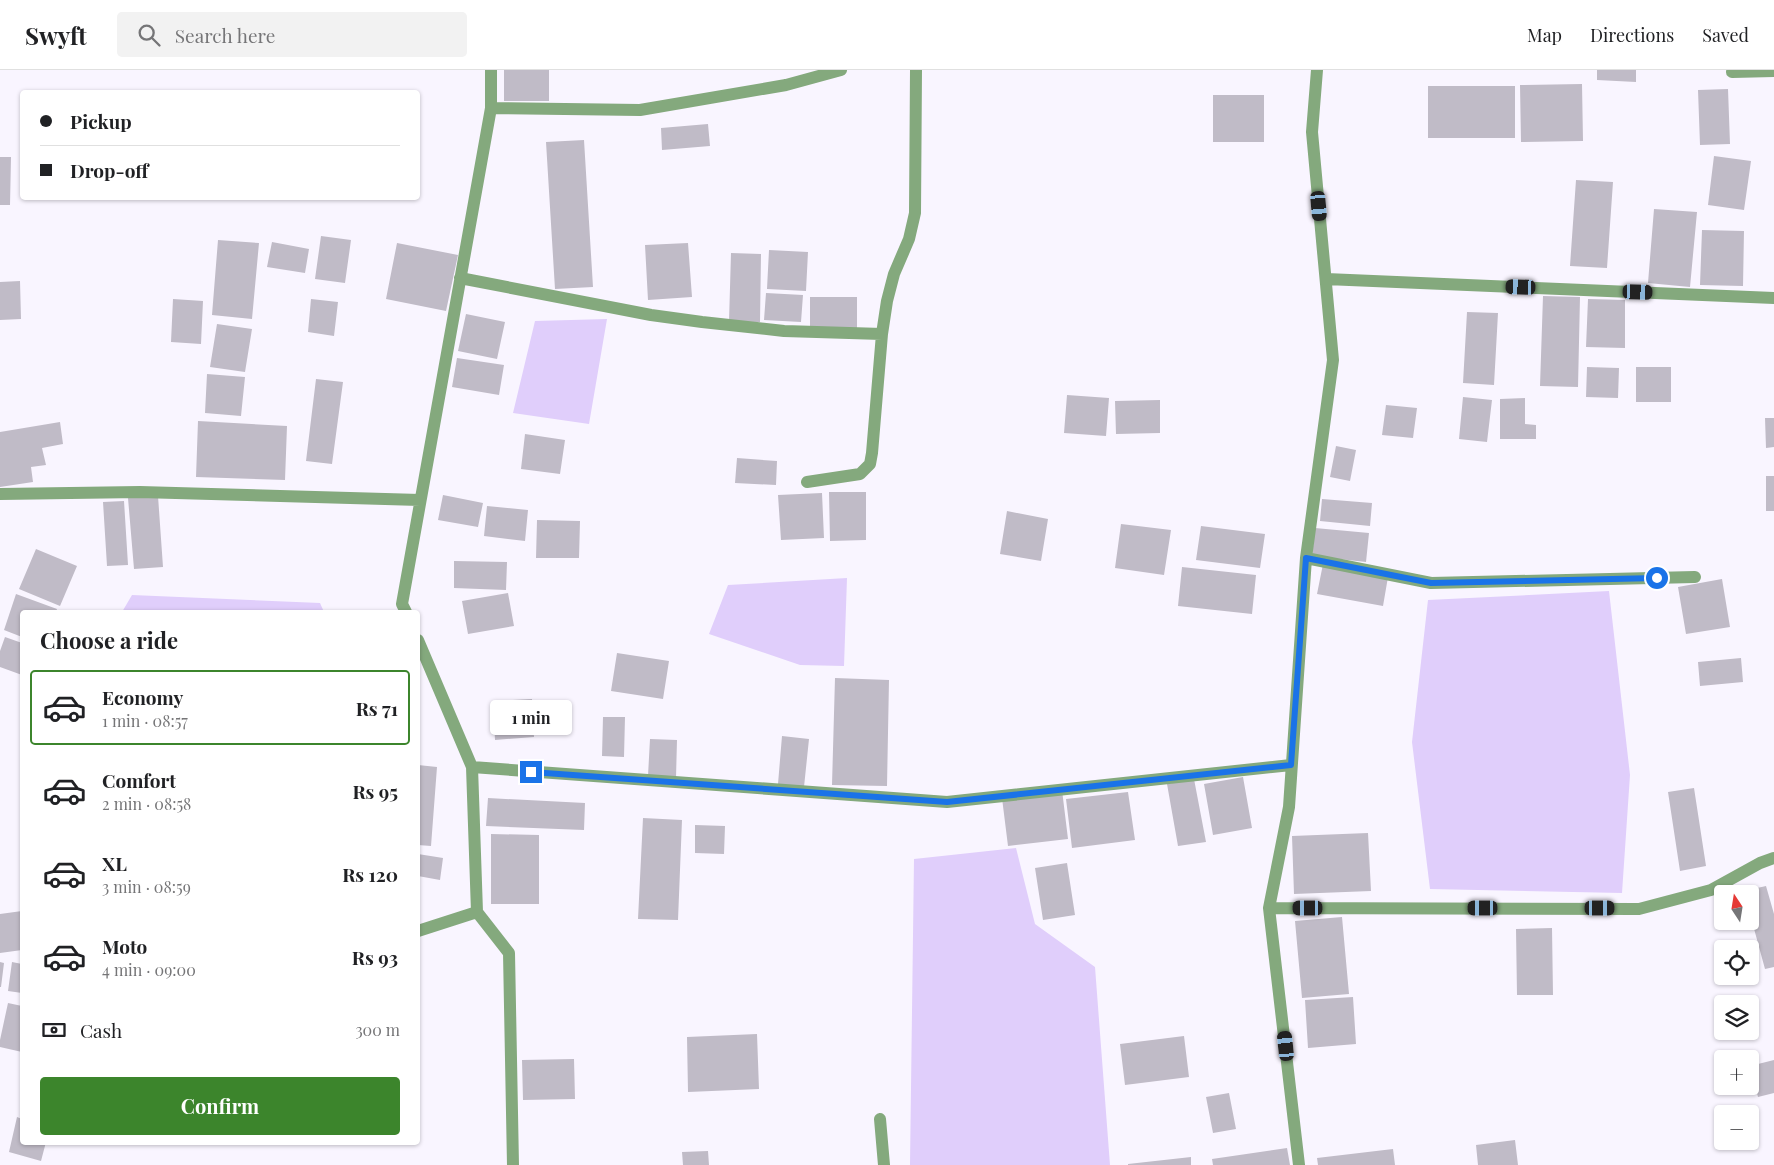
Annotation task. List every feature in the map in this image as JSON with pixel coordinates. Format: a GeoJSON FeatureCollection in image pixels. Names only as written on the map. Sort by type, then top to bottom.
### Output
{"type":"FeatureCollection","features":[{"type":"Feature","properties":{"kind":"street"},"geometry":{"type":"LineString","coordinates":[[405,610],[402,604],[491,108],[490,70]]}},
{"type":"Feature","properties":{"kind":"street"},"geometry":{"type":"LineString","coordinates":[[491,108],[640,110],[786,86],[841,70]]}},
{"type":"Feature","properties":{"kind":"street"},"geometry":{"type":"LineString","coordinates":[[808,482],[860,474],[870,464],[882,334],[887,301],[894,274],[909,239],[915,213],[916,70]]}},
{"type":"Feature","properties":{"kind":"street"},"geometry":{"type":"LineString","coordinates":[[1300,1165],[1270,908],[1288,807],[1306,558],[1333,360],[1312,132],[1317,70]]}},
{"type":"Feature","properties":{"kind":"street"},"geometry":{"type":"LineString","coordinates":[[1732,72],[1774,71]]}},
{"type":"Feature","properties":{"kind":"street"},"geometry":{"type":"LineString","coordinates":[[460,278],[651,315],[702,322],[784,331],[882,334]]}},
{"type":"Feature","properties":{"kind":"street"},"geometry":{"type":"LineString","coordinates":[[1326,279],[1774,298]]}},
{"type":"Feature","properties":{"kind":"street"},"geometry":{"type":"LineString","coordinates":[[0,494],[140,492],[420,500]]}},
{"type":"Feature","properties":{"kind":"street"},"geometry":{"type":"LineString","coordinates":[[1306,558],[1431,583],[1695,577]]}},
{"type":"Feature","properties":{"kind":"street"},"geometry":{"type":"LineString","coordinates":[[420,645],[472,767],[477,912],[509,953],[513,1165]]}},
{"type":"Feature","properties":{"kind":"street"},"geometry":{"type":"LineString","coordinates":[[472,767],[947,802],[1291,765]]}},
{"type":"Feature","properties":{"kind":"street"},"geometry":{"type":"LineString","coordinates":[[1270,908],[1639,909],[1711,890],[1760,862],[1774,858]]}},
{"type":"Feature","properties":{"kind":"street"},"geometry":{"type":"LineString","coordinates":[[420,929],[477,912]]}},
{"type":"Feature","properties":{"kind":"street"},"geometry":{"type":"LineString","coordinates":[[880,1119],[884,1165]]}},
{"type":"Feature","properties":{"kind":"shaded area"},"geometry":{"type":"Polygon","coordinates":[[[607,319],[589,424],[513,413],[535,321],[607,319]]]}},
{"type":"Feature","properties":{"kind":"shaded area"},"geometry":{"type":"Polygon","coordinates":[[[847,578],[844,666],[800,665],[709,634],[728,585],[847,578]]]}},
{"type":"Feature","properties":{"kind":"shaded area"},"geometry":{"type":"Polygon","coordinates":[[[1609,591],[1630,775],[1622,893],[1430,889],[1412,742],[1428,600],[1609,591]]]}},
{"type":"Feature","properties":{"kind":"shaded area"},"geometry":{"type":"Polygon","coordinates":[[[132,595],[320,603],[323,610],[123,610],[132,595]]]}},
{"type":"Feature","properties":{"kind":"shaded area"},"geometry":{"type":"Polygon","coordinates":[[[1016,848],[1035,924],[1095,967],[1110,1165],[910,1165],[914,859],[1016,848]]]}},
{"type":"Feature","properties":{"kind":"building"},"geometry":{"type":"Polygon","coordinates":[[[504,70],[549,70],[549,101],[504,101],[504,70]]]}},
{"type":"Feature","properties":{"kind":"building"},"geometry":{"type":"Polygon","coordinates":[[[1597,70],[1636,70],[1636,82],[1597,80],[1597,70]]]}},
{"type":"Feature","properties":{"kind":"building"},"geometry":{"type":"Polygon","coordinates":[[[1582,84],[1583,141],[1521,142],[1520,85],[1582,84]]]}},
{"type":"Feature","properties":{"kind":"building"},"geometry":{"type":"Polygon","coordinates":[[[1428,86],[1515,86],[1515,138],[1428,138],[1428,86]]]}},
{"type":"Feature","properties":{"kind":"building"},"geometry":{"type":"Polygon","coordinates":[[[1728,89],[1730,144],[1700,145],[1698,90],[1728,89]]]}},
{"type":"Feature","properties":{"kind":"building"},"geometry":{"type":"Polygon","coordinates":[[[1213,95],[1264,95],[1264,142],[1213,142],[1213,95]]]}},
{"type":"Feature","properties":{"kind":"building"},"geometry":{"type":"Polygon","coordinates":[[[708,124],[710,146],[662,150],[661,128],[708,124]]]}},
{"type":"Feature","properties":{"kind":"building"},"geometry":{"type":"Polygon","coordinates":[[[584,140],[593,287],[555,289],[546,142],[584,140]]]}},
{"type":"Feature","properties":{"kind":"building"},"geometry":{"type":"Polygon","coordinates":[[[1714,156],[1751,161],[1744,210],[1708,205],[1714,156]]]}},
{"type":"Feature","properties":{"kind":"building"},"geometry":{"type":"Polygon","coordinates":[[[0,157],[11,157],[10,205],[0,205],[0,157]]]}},
{"type":"Feature","properties":{"kind":"building"},"geometry":{"type":"Polygon","coordinates":[[[1576,180],[1613,182],[1607,268],[1570,266],[1576,180]]]}},
{"type":"Feature","properties":{"kind":"building"},"geometry":{"type":"Polygon","coordinates":[[[1654,209],[1697,212],[1690,287],[1648,283],[1654,209]]]}},
{"type":"Feature","properties":{"kind":"building"},"geometry":{"type":"Polygon","coordinates":[[[1702,230],[1744,231],[1743,286],[1700,285],[1702,230]]]}},
{"type":"Feature","properties":{"kind":"building"},"geometry":{"type":"Polygon","coordinates":[[[321,236],[351,240],[345,283],[315,279],[321,236]]]}},
{"type":"Feature","properties":{"kind":"building"},"geometry":{"type":"Polygon","coordinates":[[[218,240],[259,243],[252,319],[212,315],[218,240]]]}},
{"type":"Feature","properties":{"kind":"building"},"geometry":{"type":"Polygon","coordinates":[[[272,242],[309,249],[305,273],[267,267],[272,242]]]}},
{"type":"Feature","properties":{"kind":"building"},"geometry":{"type":"Polygon","coordinates":[[[397,243],[458,255],[446,311],[386,299],[397,243]]]}},
{"type":"Feature","properties":{"kind":"building"},"geometry":{"type":"Polygon","coordinates":[[[688,243],[692,297],[648,300],[645,245],[688,243]]]}},
{"type":"Feature","properties":{"kind":"building"},"geometry":{"type":"Polygon","coordinates":[[[769,250],[808,252],[806,291],[767,289],[769,250]]]}},
{"type":"Feature","properties":{"kind":"building"},"geometry":{"type":"Polygon","coordinates":[[[731,253],[761,254],[760,322],[729,322],[731,253]]]}},
{"type":"Feature","properties":{"kind":"building"},"geometry":{"type":"Polygon","coordinates":[[[20,281],[21,319],[0,320],[0,282],[20,281]]]}},
{"type":"Feature","properties":{"kind":"building"},"geometry":{"type":"Polygon","coordinates":[[[766,293],[803,295],[801,322],[764,320],[766,293]]]}},
{"type":"Feature","properties":{"kind":"building"},"geometry":{"type":"Polygon","coordinates":[[[1543,296],[1580,297],[1578,387],[1540,386],[1543,296]]]}},
{"type":"Feature","properties":{"kind":"building"},"geometry":{"type":"Polygon","coordinates":[[[810,297],[857,297],[857,330],[810,329],[810,297]]]}},
{"type":"Feature","properties":{"kind":"building"},"geometry":{"type":"Polygon","coordinates":[[[173,299],[203,301],[201,344],[171,342],[173,299]]]}},
{"type":"Feature","properties":{"kind":"building"},"geometry":{"type":"Polygon","coordinates":[[[311,299],[338,302],[334,336],[308,332],[311,299]]]}},
{"type":"Feature","properties":{"kind":"building"},"geometry":{"type":"Polygon","coordinates":[[[1588,299],[1625,300],[1625,348],[1586,347],[1588,299]]]}},
{"type":"Feature","properties":{"kind":"building"},"geometry":{"type":"Polygon","coordinates":[[[1467,312],[1498,313],[1494,385],[1463,383],[1467,312]]]}},
{"type":"Feature","properties":{"kind":"building"},"geometry":{"type":"Polygon","coordinates":[[[466,314],[505,322],[497,359],[458,351],[466,314]]]}},
{"type":"Feature","properties":{"kind":"building"},"geometry":{"type":"Polygon","coordinates":[[[217,324],[252,329],[245,372],[210,367],[217,324]]]}},
{"type":"Feature","properties":{"kind":"building"},"geometry":{"type":"Polygon","coordinates":[[[457,358],[504,365],[499,395],[452,387],[457,358]]]}},
{"type":"Feature","properties":{"kind":"building"},"geometry":{"type":"Polygon","coordinates":[[[1587,367],[1619,368],[1618,398],[1586,397],[1587,367]]]}},
{"type":"Feature","properties":{"kind":"building"},"geometry":{"type":"Polygon","coordinates":[[[1636,367],[1671,367],[1671,402],[1636,402],[1636,367]]]}},
{"type":"Feature","properties":{"kind":"building"},"geometry":{"type":"Polygon","coordinates":[[[207,374],[245,377],[241,416],[205,413],[207,374]]]}},
{"type":"Feature","properties":{"kind":"building"},"geometry":{"type":"Polygon","coordinates":[[[316,379],[343,382],[332,464],[306,461],[316,379]]]}},
{"type":"Feature","properties":{"kind":"building"},"geometry":{"type":"Polygon","coordinates":[[[1067,395],[1109,398],[1106,436],[1064,433],[1067,395]]]}},
{"type":"Feature","properties":{"kind":"building"},"geometry":{"type":"Polygon","coordinates":[[[1463,397],[1492,400],[1487,442],[1459,439],[1463,397]]]}},
{"type":"Feature","properties":{"kind":"building"},"geometry":{"type":"Polygon","coordinates":[[[1525,398],[1525,424],[1536,425],[1536,439],[1500,439],[1500,399],[1525,398]]]}},
{"type":"Feature","properties":{"kind":"building"},"geometry":{"type":"Polygon","coordinates":[[[1160,400],[1160,433],[1116,434],[1115,401],[1160,400]]]}},
{"type":"Feature","properties":{"kind":"building"},"geometry":{"type":"Polygon","coordinates":[[[1386,405],[1417,408],[1413,438],[1382,435],[1386,405]]]}},
{"type":"Feature","properties":{"kind":"building"},"geometry":{"type":"Polygon","coordinates":[[[1765,418],[1774,418],[1774,447],[1766,448],[1765,418]]]}},
{"type":"Feature","properties":{"kind":"building"},"geometry":{"type":"Polygon","coordinates":[[[198,421],[287,426],[285,480],[196,477],[198,421]]]}},
{"type":"Feature","properties":{"kind":"building"},"geometry":{"type":"Polygon","coordinates":[[[60,422],[63,444],[42,448],[46,465],[31,467],[33,482],[0,487],[0,432],[60,422]]]}},
{"type":"Feature","properties":{"kind":"building"},"geometry":{"type":"Polygon","coordinates":[[[525,434],[565,440],[560,474],[521,469],[525,434]]]}},
{"type":"Feature","properties":{"kind":"building"},"geometry":{"type":"Polygon","coordinates":[[[1336,446],[1356,450],[1350,481],[1330,477],[1336,446]]]}},
{"type":"Feature","properties":{"kind":"building"},"geometry":{"type":"Polygon","coordinates":[[[737,458],[777,461],[776,485],[735,483],[737,458]]]}},
{"type":"Feature","properties":{"kind":"building"},"geometry":{"type":"Polygon","coordinates":[[[1766,476],[1774,476],[1774,511],[1766,511],[1766,476]]]}},
{"type":"Feature","properties":{"kind":"building"},"geometry":{"type":"Polygon","coordinates":[[[829,492],[866,492],[866,540],[830,541],[829,492]]]}},
{"type":"Feature","properties":{"kind":"building"},"geometry":{"type":"Polygon","coordinates":[[[822,493],[824,538],[781,540],[778,495],[822,493]]]}},
{"type":"Feature","properties":{"kind":"building"},"geometry":{"type":"Polygon","coordinates":[[[443,495],[483,503],[478,527],[438,520],[443,495]]]}},
{"type":"Feature","properties":{"kind":"building"},"geometry":{"type":"Polygon","coordinates":[[[158,496],[163,567],[134,569],[128,498],[158,496]]]}},
{"type":"Feature","properties":{"kind":"building"},"geometry":{"type":"Polygon","coordinates":[[[1322,499],[1372,503],[1370,526],[1320,521],[1322,499]]]}},
{"type":"Feature","properties":{"kind":"building"},"geometry":{"type":"Polygon","coordinates":[[[124,501],[128,565],[107,566],[103,502],[124,501]]]}},
{"type":"Feature","properties":{"kind":"building"},"geometry":{"type":"Polygon","coordinates":[[[487,506],[528,510],[525,541],[484,536],[487,506]]]}},
{"type":"Feature","properties":{"kind":"building"},"geometry":{"type":"Polygon","coordinates":[[[1007,511],[1048,519],[1041,561],[1000,554],[1007,511]]]}},
{"type":"Feature","properties":{"kind":"building"},"geometry":{"type":"Polygon","coordinates":[[[537,520],[580,521],[579,558],[536,558],[537,520]]]}},
{"type":"Feature","properties":{"kind":"building"},"geometry":{"type":"Polygon","coordinates":[[[1121,524],[1171,530],[1164,575],[1115,568],[1121,524]]]}},
{"type":"Feature","properties":{"kind":"building"},"geometry":{"type":"Polygon","coordinates":[[[1201,526],[1265,534],[1260,568],[1196,560],[1201,526]]]}},
{"type":"Feature","properties":{"kind":"building"},"geometry":{"type":"Polygon","coordinates":[[[1315,528],[1369,533],[1366,562],[1312,556],[1315,528]]]}},
{"type":"Feature","properties":{"kind":"building"},"geometry":{"type":"Polygon","coordinates":[[[36,549],[77,566],[60,606],[19,589],[36,549]]]}},
{"type":"Feature","properties":{"kind":"building"},"geometry":{"type":"Polygon","coordinates":[[[454,561],[507,562],[506,590],[454,588],[454,561]]]}},
{"type":"Feature","properties":{"kind":"building"},"geometry":{"type":"Polygon","coordinates":[[[1323,564],[1388,577],[1383,606],[1317,594],[1323,564]]]}},
{"type":"Feature","properties":{"kind":"building"},"geometry":{"type":"Polygon","coordinates":[[[1182,567],[1256,575],[1252,614],[1178,606],[1182,567]]]}},
{"type":"Feature","properties":{"kind":"building"},"geometry":{"type":"Polygon","coordinates":[[[1722,579],[1730,627],[1686,634],[1678,587],[1722,579]]]}},
{"type":"Feature","properties":{"kind":"building"},"geometry":{"type":"Polygon","coordinates":[[[508,593],[514,626],[468,634],[462,601],[508,593]]]}},
{"type":"Feature","properties":{"kind":"building"},"geometry":{"type":"Polygon","coordinates":[[[16,594],[57,609],[20,610],[20,636],[4,630],[16,594]]]}},
{"type":"Feature","properties":{"kind":"building"},"geometry":{"type":"Polygon","coordinates":[[[5,637],[20,642],[20,674],[0,667],[0,651],[5,637]]]}},
{"type":"Feature","properties":{"kind":"building"},"geometry":{"type":"Polygon","coordinates":[[[617,653],[669,661],[663,699],[611,691],[617,653]]]}},
{"type":"Feature","properties":{"kind":"building"},"geometry":{"type":"Polygon","coordinates":[[[1741,658],[1743,682],[1700,686],[1698,662],[1741,658]]]}},
{"type":"Feature","properties":{"kind":"building"},"geometry":{"type":"Polygon","coordinates":[[[835,678],[889,680],[887,786],[832,785],[835,678]]]}},
{"type":"Feature","properties":{"kind":"building"},"geometry":{"type":"Polygon","coordinates":[[[532,699],[534,737],[495,740],[493,701],[532,699]]]}},
{"type":"Feature","properties":{"kind":"building"},"geometry":{"type":"Polygon","coordinates":[[[603,717],[625,717],[624,757],[602,756],[603,717]]]}},
{"type":"Feature","properties":{"kind":"building"},"geometry":{"type":"Polygon","coordinates":[[[782,736],[809,739],[804,787],[778,784],[782,736]]]}},
{"type":"Feature","properties":{"kind":"building"},"geometry":{"type":"Polygon","coordinates":[[[650,739],[677,740],[676,778],[648,776],[650,739]]]}},
{"type":"Feature","properties":{"kind":"building"},"geometry":{"type":"Polygon","coordinates":[[[420,765],[437,767],[431,846],[420,845],[420,765]]]}},
{"type":"Feature","properties":{"kind":"building"},"geometry":{"type":"Polygon","coordinates":[[[1243,777],[1252,828],[1213,835],[1204,784],[1243,777]]]}},
{"type":"Feature","properties":{"kind":"building"},"geometry":{"type":"Polygon","coordinates":[[[1194,779],[1206,842],[1178,846],[1167,784],[1194,779]]]}},
{"type":"Feature","properties":{"kind":"building"},"geometry":{"type":"Polygon","coordinates":[[[1694,788],[1706,866],[1680,871],[1668,792],[1694,788]]]}},
{"type":"Feature","properties":{"kind":"building"},"geometry":{"type":"Polygon","coordinates":[[[1062,790],[1068,839],[1008,846],[1002,798],[1062,790]]]}},
{"type":"Feature","properties":{"kind":"building"},"geometry":{"type":"Polygon","coordinates":[[[1128,792],[1135,840],[1072,848],[1066,799],[1128,792]]]}},
{"type":"Feature","properties":{"kind":"building"},"geometry":{"type":"Polygon","coordinates":[[[488,798],[585,803],[584,830],[486,826],[488,798]]]}},
{"type":"Feature","properties":{"kind":"building"},"geometry":{"type":"Polygon","coordinates":[[[643,818],[682,820],[678,920],[638,919],[643,818]]]}},
{"type":"Feature","properties":{"kind":"building"},"geometry":{"type":"Polygon","coordinates":[[[695,825],[725,826],[724,854],[695,853],[695,825]]]}},
{"type":"Feature","properties":{"kind":"building"},"geometry":{"type":"Polygon","coordinates":[[[1368,833],[1371,891],[1294,894],[1292,836],[1368,833]]]}},
{"type":"Feature","properties":{"kind":"building"},"geometry":{"type":"Polygon","coordinates":[[[491,834],[539,835],[539,904],[491,904],[491,834]]]}},
{"type":"Feature","properties":{"kind":"building"},"geometry":{"type":"Polygon","coordinates":[[[420,854],[443,858],[440,880],[420,876],[420,854]]]}},
{"type":"Feature","properties":{"kind":"building"},"geometry":{"type":"Polygon","coordinates":[[[1067,863],[1075,915],[1043,920],[1035,868],[1067,863]]]}},
{"type":"Feature","properties":{"kind":"building"},"geometry":{"type":"Polygon","coordinates":[[[1766,886],[1774,914],[1774,967],[1765,969],[1759,940],[1757,940],[1754,930],[1759,930],[1759,888],[1766,886]]]}},
{"type":"Feature","properties":{"kind":"building"},"geometry":{"type":"Polygon","coordinates":[[[20,911],[20,950],[0,953],[0,914],[20,911]]]}},
{"type":"Feature","properties":{"kind":"building"},"geometry":{"type":"Polygon","coordinates":[[[1342,917],[1349,994],[1302,998],[1295,921],[1342,917]]]}},
{"type":"Feature","properties":{"kind":"building"},"geometry":{"type":"Polygon","coordinates":[[[1552,928],[1553,995],[1517,995],[1516,929],[1552,928]]]}},
{"type":"Feature","properties":{"kind":"building"},"geometry":{"type":"Polygon","coordinates":[[[0,962],[4,963],[1,987],[0,987],[0,962]]]}},
{"type":"Feature","properties":{"kind":"building"},"geometry":{"type":"Polygon","coordinates":[[[12,962],[20,964],[20,993],[8,991],[12,962]]]}},
{"type":"Feature","properties":{"kind":"building"},"geometry":{"type":"Polygon","coordinates":[[[1353,997],[1356,1044],[1308,1048],[1305,1000],[1353,997]]]}},
{"type":"Feature","properties":{"kind":"building"},"geometry":{"type":"Polygon","coordinates":[[[8,1003],[20,1006],[20,1052],[0,1047],[8,1003]]]}},
{"type":"Feature","properties":{"kind":"building"},"geometry":{"type":"Polygon","coordinates":[[[757,1034],[759,1089],[688,1092],[687,1037],[757,1034]]]}},
{"type":"Feature","properties":{"kind":"building"},"geometry":{"type":"Polygon","coordinates":[[[1184,1036],[1189,1077],[1125,1085],[1120,1044],[1184,1036]]]}},
{"type":"Feature","properties":{"kind":"building"},"geometry":{"type":"Polygon","coordinates":[[[574,1059],[575,1099],[523,1100],[522,1060],[574,1059]]]}},
{"type":"Feature","properties":{"kind":"building"},"geometry":{"type":"Polygon","coordinates":[[[1774,1060],[1774,1093],[1758,1097],[1759,1095],[1759,1064],[1774,1060]]]}},
{"type":"Feature","properties":{"kind":"building"},"geometry":{"type":"Polygon","coordinates":[[[1229,1093],[1236,1129],[1213,1133],[1206,1097],[1229,1093]]]}},
{"type":"Feature","properties":{"kind":"building"},"geometry":{"type":"Polygon","coordinates":[[[17,1117],[20,1118],[20,1145],[45,1145],[41,1161],[9,1152],[17,1117]]]}},
{"type":"Feature","properties":{"kind":"building"},"geometry":{"type":"Polygon","coordinates":[[[1515,1140],[1518,1165],[1478,1165],[1476,1145],[1515,1140]]]}},
{"type":"Feature","properties":{"kind":"building"},"geometry":{"type":"Polygon","coordinates":[[[1287,1148],[1290,1165],[1213,1165],[1212,1159],[1287,1148]]]}},
{"type":"Feature","properties":{"kind":"building"},"geometry":{"type":"Polygon","coordinates":[[[1393,1149],[1395,1165],[1318,1165],[1317,1158],[1393,1149]]]}},
{"type":"Feature","properties":{"kind":"building"},"geometry":{"type":"Polygon","coordinates":[[[708,1151],[709,1165],[683,1165],[682,1152],[708,1151]]]}},
{"type":"Feature","properties":{"kind":"building"},"geometry":{"type":"Polygon","coordinates":[[[1191,1157],[1191,1165],[1128,1165],[1128,1164],[1191,1157]]]}},
{"type":"Feature","properties":{"kind":"route"},"geometry":{"type":"LineString","coordinates":[[531,772],[947,802],[1291,765],[1306,558],[1431,583],[1657,578]]}}]}
